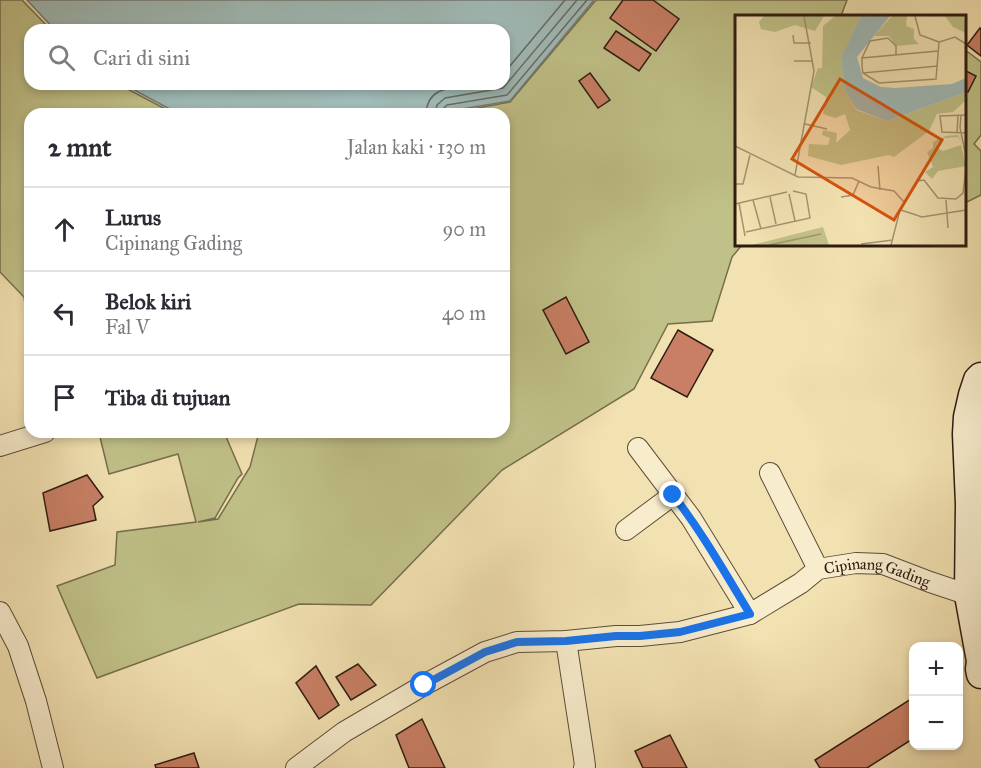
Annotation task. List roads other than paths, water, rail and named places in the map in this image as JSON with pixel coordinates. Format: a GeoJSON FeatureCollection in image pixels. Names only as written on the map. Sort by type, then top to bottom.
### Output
{"type":"FeatureCollection","features":[{"type":"Feature","properties":{"kind":"main road"},"geometry":{"type":"LineString","coordinates":[[981,378],[978,380],[973,395],[967,434],[970,504],[969,595],[981,661],[981,674]]}},
{"type":"Feature","properties":{"kind":"street"},"geometry":{"type":"LineString","coordinates":[[0,446],[26,438]]}},
{"type":"Feature","properties":{"kind":"street"},"geometry":{"type":"LineString","coordinates":[[638,448],[691,518],[750,614]]}},
{"type":"Feature","properties":{"kind":"street"},"geometry":{"type":"LineString","coordinates":[[770,473],[818,569]]}},
{"type":"Feature","properties":{"kind":"street"},"geometry":{"type":"LineString","coordinates":[[626,530],[673,495]]}},
{"type":"Feature","properties":{"kind":"street","name":"Cipinang Gading"},"geometry":{"type":"LineString","coordinates":[[296,768],[344,732],[424,685],[485,652],[517,642],[566,641],[680,632],[750,614],[801,583],[818,569],[856,563],[883,564],[969,595]]}},
{"type":"Feature","properties":{"kind":"street"},"geometry":{"type":"LineString","coordinates":[[0,612],[18,645],[36,701],[53,768]]}},
{"type":"Feature","properties":{"kind":"street"},"geometry":{"type":"LineString","coordinates":[[566,641],[584,768]]}},
{"type":"Feature","properties":{"kind":"water"},"geometry":{"type":"Polygon","coordinates":[[[27,0],[594,0],[510,101],[468,108],[168,108],[134,90],[510,90],[510,24],[49,24],[27,0]]]}}]}
